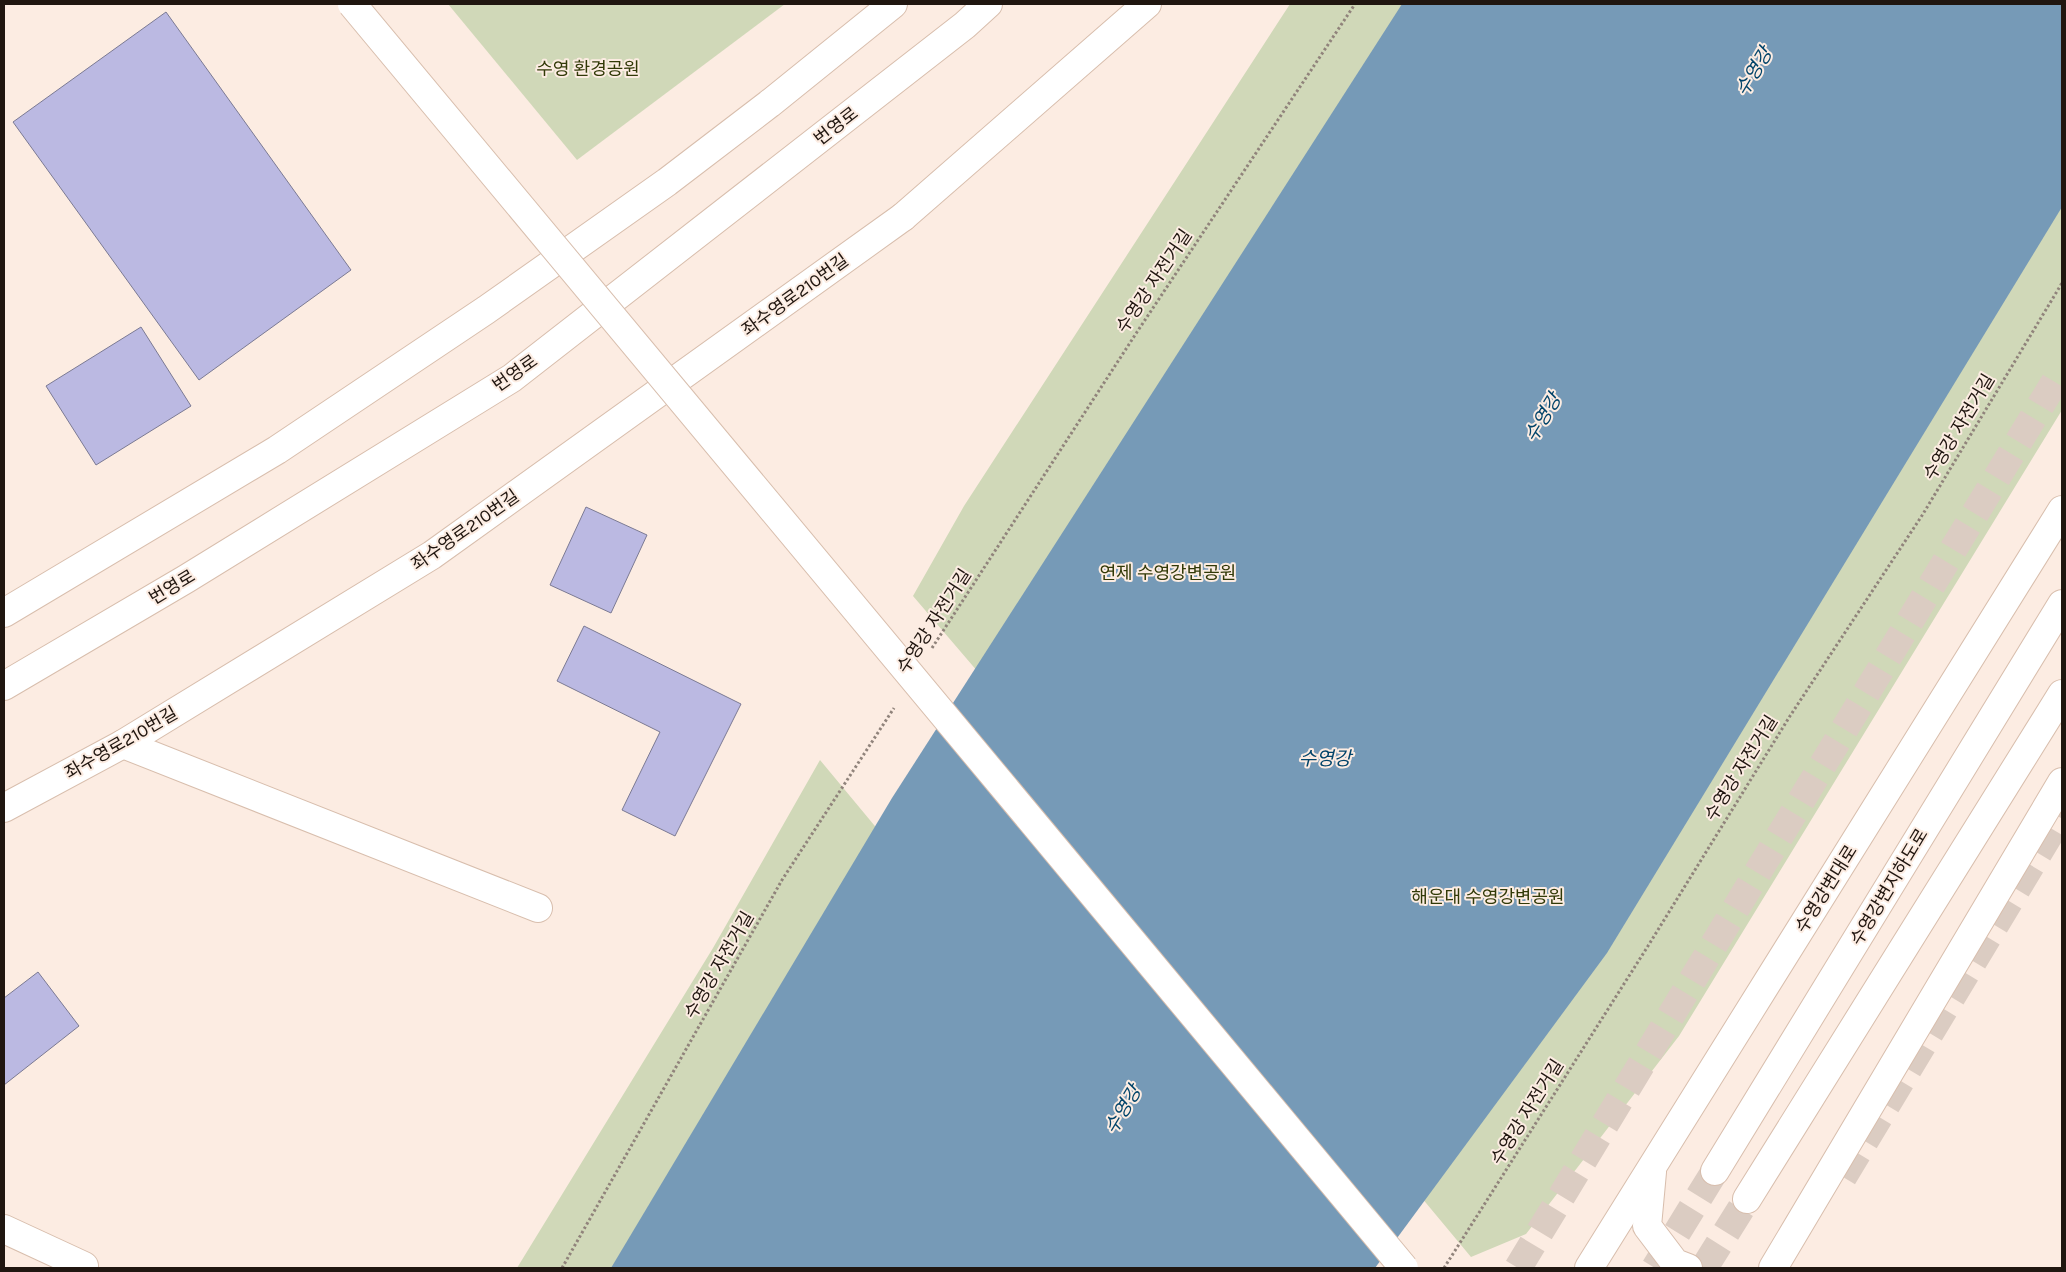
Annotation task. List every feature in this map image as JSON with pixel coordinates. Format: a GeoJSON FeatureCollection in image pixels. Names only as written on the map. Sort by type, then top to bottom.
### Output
{"type":"FeatureCollection","features":[{"type":"Feature","properties":{"kind":"main road"},"geometry":{"type":"LineString","coordinates":[[352,4],[1404,1268]]}},
{"type":"Feature","properties":{"kind":"main road"},"geometry":{"type":"LineString","coordinates":[[4,613],[277,450],[486,310],[667,182],[769,104],[893,4]]}},
{"type":"Feature","properties":{"kind":"main road","name":"번영로"},"geometry":{"type":"LineString","coordinates":[[4,686],[186,579],[512,378],[957,31],[988,4]]}},
{"type":"Feature","properties":{"kind":"main road","name":"좌수영로210번길"},"geometry":{"type":"LineString","coordinates":[[4,808],[123,744],[432,555],[904,217],[1147,4]]}},
{"type":"Feature","properties":{"kind":"main road","name":"수영강변대로"},"geometry":{"type":"LineString","coordinates":[[1589,1268],[2062,510]]}},
{"type":"Feature","properties":{"kind":"main road","name":"수영강변지하도로"},"geometry":{"type":"LineString","coordinates":[[1715,1171],[2062,604]]}},
{"type":"Feature","properties":{"kind":"main road"},"geometry":{"type":"LineString","coordinates":[[1747,1200],[2062,694]]}},
{"type":"Feature","properties":{"kind":"main road"},"geometry":{"type":"LineString","coordinates":[[123,744],[538,908]]}},
{"type":"Feature","properties":{"kind":"main road"},"geometry":{"type":"LineString","coordinates":[[1773,1268],[2062,782]]}},
{"type":"Feature","properties":{"kind":"main road"},"geometry":{"type":"LineString","coordinates":[[1652,1168],[1647,1226],[1675,1263],[1688,1268]]}},
{"type":"Feature","properties":{"kind":"main road"},"geometry":{"type":"LineString","coordinates":[[4,1229],[84,1266],[83,1268]]}},
{"type":"Feature","properties":{"kind":"path","name":"수영강 자전거길"},"geometry":{"type":"LineString","coordinates":[[928,655],[1136,332],[1355,4]]}},
{"type":"Feature","properties":{"kind":"path","name":"수영강 자전거길"},"geometry":{"type":"LineString","coordinates":[[1444,1268],[1638,963],[1790,716],[1923,514],[2062,283]]}},
{"type":"Feature","properties":{"kind":"path","name":"수영강 자전거길"},"geometry":{"type":"LineString","coordinates":[[562,1268],[782,880],[895,705]]}},
{"type":"Feature","properties":{"kind":"green space","name":"수영 환경공원"},"geometry":{"type":"Polygon","coordinates":[[[448,4],[785,4],[577,160],[448,4]]]}},
{"type":"Feature","properties":{"kind":"green space","name":"수영강"},"geometry":{"type":"Polygon","coordinates":[[[1290,4],[2062,4],[2062,410],[1679,1036],[1526,1234],[1471,1257],[1192,922],[913,596],[964,506],[1290,4]]]}},
{"type":"Feature","properties":{"kind":"green space"},"geometry":{"type":"Polygon","coordinates":[[[820,760],[1080,1073],[1232,1268],[517,1268],[713,948],[820,760]]]}},
{"type":"Feature","properties":{"kind":"water","name":"수영강"},"geometry":{"type":"Polygon","coordinates":[[[1402,4],[2062,4],[2062,207],[1607,953],[1375,1268],[611,1268],[892,798],[1402,4]]]}},
{"type":"Feature","properties":{"kind":"building"},"geometry":{"type":"Polygon","coordinates":[[[166,12],[351,270],[199,380],[13,122],[166,12]]]}},
{"type":"Feature","properties":{"kind":"building"},"geometry":{"type":"Polygon","coordinates":[[[141,327],[191,406],[96,465],[46,386],[141,327]]]}},
{"type":"Feature","properties":{"kind":"building"},"geometry":{"type":"Polygon","coordinates":[[[586,507],[647,535],[611,613],[550,585],[586,507]]]}},
{"type":"Feature","properties":{"kind":"building"},"geometry":{"type":"Polygon","coordinates":[[[584,626],[741,704],[675,836],[622,810],[660,732],[557,681],[584,626]]]}},
{"type":"Feature","properties":{"kind":"building"},"geometry":{"type":"Polygon","coordinates":[[[38,972],[79,1026],[4,1085],[4,998],[38,972]]]}},
{"type":"Feature","properties":{"kind":"tunnel"},"geometry":{"type":"LineString","coordinates":[[1518,1268],[2062,370]]}},
{"type":"Feature","properties":{"kind":"tunnel"},"geometry":{"type":"LineString","coordinates":[[1843,1177],[2062,814]]}},
{"type":"Feature","properties":{"kind":"tunnel"},"geometry":{"type":"LineString","coordinates":[[1655,1268],[1715,1171]]}},
{"type":"Feature","properties":{"kind":"tunnel"},"geometry":{"type":"LineString","coordinates":[[1704,1268],[1747,1199]]}},
{"type":"Feature","properties":{"kind":"park label","name":"연제 수영강변공원"},"geometry":{"type":"Point","coordinates":[1168,573]}},
{"type":"Feature","properties":{"kind":"park label","name":"해운대 수영강변공원"},"geometry":{"type":"Point","coordinates":[1488,897]}}]}
